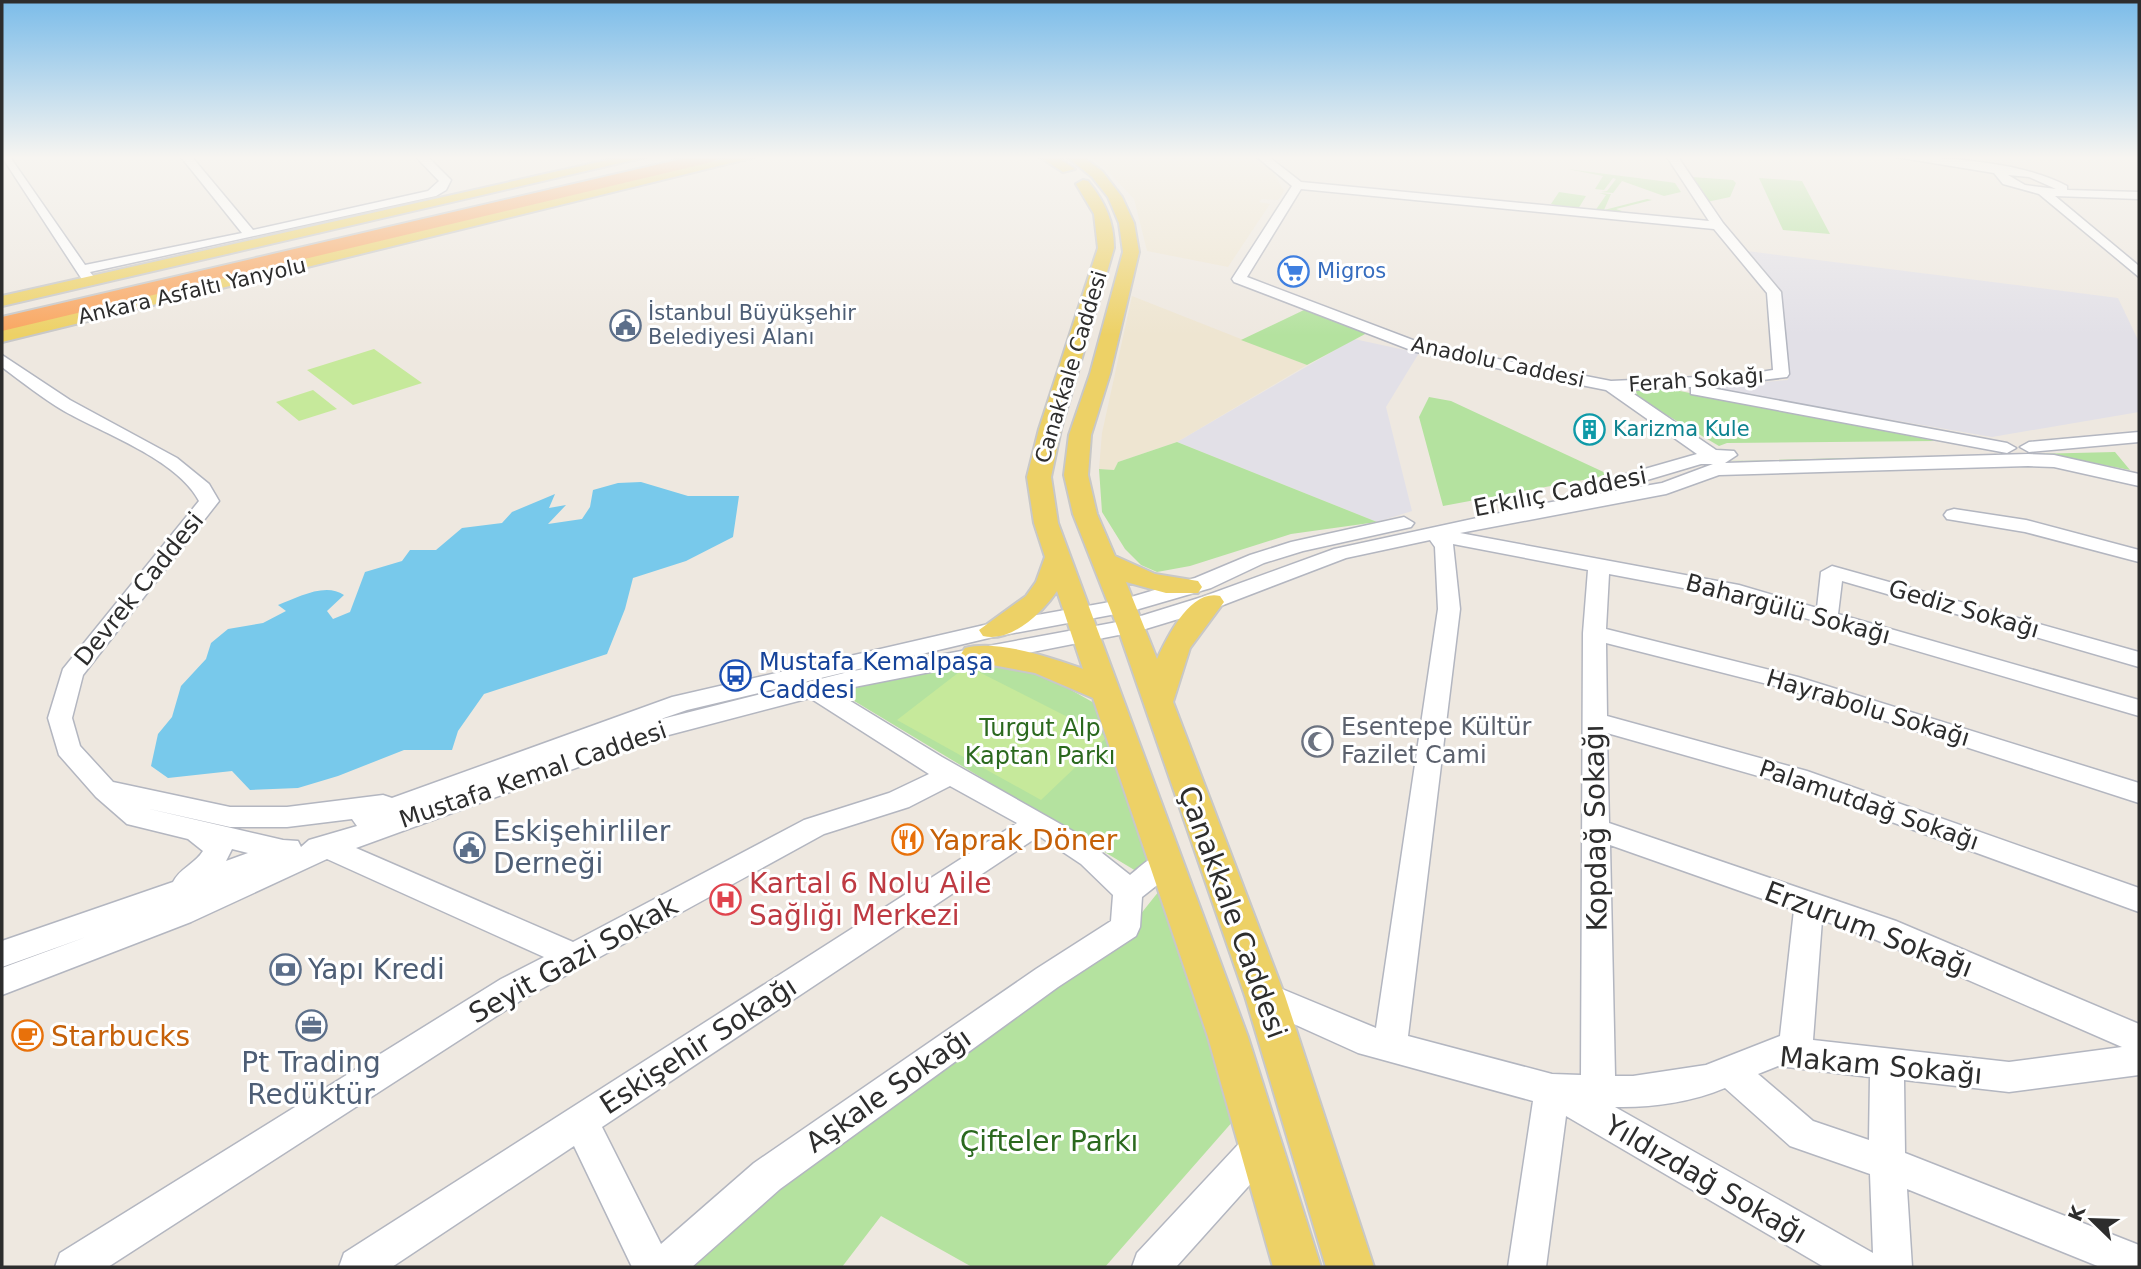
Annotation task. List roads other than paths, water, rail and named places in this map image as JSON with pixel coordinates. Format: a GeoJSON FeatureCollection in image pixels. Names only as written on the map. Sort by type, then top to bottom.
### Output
{"type":"FeatureCollection","features":[{"type":"Feature","properties":{"kind":"highway"},"geometry":{"type":"LineString","coordinates":[[2,314],[424,216]]}},
{"type":"Feature","properties":{"kind":"highway"},"geometry":{"type":"LineString","coordinates":[[2,324],[460,216]]}},
{"type":"Feature","properties":{"kind":"main road","name":"Ankara Asfaltı Yanyolu"},"geometry":{"type":"LineString","coordinates":[[2,301],[87,275],[362,216]]}},
{"type":"Feature","properties":{"kind":"main road","name":"Ankara Asfaltı Yanyolu"},"geometry":{"type":"LineString","coordinates":[[2,336],[508,216]]}},
{"type":"Feature","properties":{"kind":"main road","name":"Canakkale Caddesi"},"geometry":{"type":"LineString","coordinates":[[1103,216],[1107,238],[1100,276],[1050,429],[1039,477],[1046,523],[1108,701]]}},
{"type":"Feature","properties":{"kind":"main road","name":"Canakkale Caddesi"},"geometry":{"type":"LineString","coordinates":[[1105,561],[1085,514],[1076,475],[1080,435],[1124,286],[1131,252],[1130,232],[1124,216]]}},
{"type":"Feature","properties":{"kind":"main road"},"geometry":{"type":"LineString","coordinates":[[993,630],[1013,620],[1041,598],[1054,576],[1058,557]]}},
{"type":"Feature","properties":{"kind":"main road"},"geometry":{"type":"LineString","coordinates":[[1105,561],[1143,581],[1200,594],[1185,630],[1169,658],[1158,703]]}},
{"type":"Feature","properties":{"kind":"main road","name":"Çanakkale Caddesi"},"geometry":{"type":"LineString","coordinates":[[1105,561],[1265,996],[1350,1267]]}},
{"type":"Feature","properties":{"kind":"main road"},"geometry":{"type":"LineString","coordinates":[[975,654],[1047,665],[1077,676],[1108,701]]}},
{"type":"Feature","properties":{"kind":"main road","name":"Çanakkale Caddesi"},"geometry":{"type":"LineString","coordinates":[[1108,701],[1228,1037],[1297,1267]]}},
{"type":"Feature","properties":{"kind":"street"},"geometry":{"type":"LineString","coordinates":[[46,216],[87,275],[333,216]]}},
{"type":"Feature","properties":{"kind":"street"},"geometry":{"type":"LineString","coordinates":[[235,216],[250,235]]}},
{"type":"Feature","properties":{"kind":"street","name":"Anadolu Caddesi"},"geometry":{"type":"LineString","coordinates":[[1278,216],[1239,279],[1422,349],[1611,386],[1730,468]]}},
{"type":"Feature","properties":{"kind":"street"},"geometry":{"type":"LineString","coordinates":[[1615,216],[1718,226]]}},
{"type":"Feature","properties":{"kind":"street","name":"Ferah Sokağı"},"geometry":{"type":"LineString","coordinates":[[1611,386],[1742,380],[1781,373],[1774,292],[1711,216]]}},
{"type":"Feature","properties":{"kind":"street"},"geometry":{"type":"LineString","coordinates":[[2080,216],[2139,273]]}},
{"type":"Feature","properties":{"kind":"street"},"geometry":{"type":"LineString","coordinates":[[2113,250],[2139,253]]}},
{"type":"Feature","properties":{"kind":"street","name":"Devrek Caddesi"},"geometry":{"type":"LineString","coordinates":[[2,360],[72,409],[172,462],[206,490],[209,501],[71,674],[60,718],[68,749],[105,790],[137,817],[281,851],[327,847]]}},
{"type":"Feature","properties":{"kind":"street"},"geometry":{"type":"LineString","coordinates":[[1653,382],[2007,448]]}},
{"type":"Feature","properties":{"kind":"street","name":"Erkılıç Caddesi"},"geometry":{"type":"LineString","coordinates":[[1200,594],[1298,546],[1517,500],[1601,486],[1712,456],[2007,448],[2099,443],[2139,437]]}},
{"type":"Feature","properties":{"kind":"street"},"geometry":{"type":"LineString","coordinates":[[2139,446],[2139,458]]}},
{"type":"Feature","properties":{"kind":"street","name":"Erkılıç Caddesi"},"geometry":{"type":"LineString","coordinates":[[1200,594],[1270,577],[1342,553],[1666,488],[1717,469],[2028,460],[2054,461],[2139,480]]}},
{"type":"Feature","properties":{"kind":"street"},"geometry":{"type":"LineString","coordinates":[[1955,515],[2026,526],[2139,556]]}},
{"type":"Feature","properties":{"kind":"street"},"geometry":{"type":"LineString","coordinates":[[1390,1046],[1449,609],[1445,547],[1435,534]]}},
{"type":"Feature","properties":{"kind":"street","name":"Bahargülü Sokağı"},"geometry":{"type":"LineString","coordinates":[[1435,534],[1739,592],[2139,708]]}},
{"type":"Feature","properties":{"kind":"street","name":"Kopdağ Sokağı"},"geometry":{"type":"LineString","coordinates":[[1598,1091],[1594,633],[1599,565]]}},
{"type":"Feature","properties":{"kind":"street","name":"Gediz Sokağı"},"geometry":{"type":"LineString","coordinates":[[1827,617],[1832,572],[2139,660]]}},
{"type":"Feature","properties":{"kind":"street"},"geometry":{"type":"LineString","coordinates":[[993,630],[1082,624],[1127,616],[1200,594]]}},
{"type":"Feature","properties":{"kind":"street","name":"Mustafa Kemal Caddesi"},"geometry":{"type":"LineString","coordinates":[[2,982],[180,914],[327,847],[654,730],[813,689],[975,654],[1082,624]]}},
{"type":"Feature","properties":{"kind":"street","name":"Mustafa Kemal Caddesi"},"geometry":{"type":"LineString","coordinates":[[2,954],[167,896],[404,802],[681,703],[993,630]]}},
{"type":"Feature","properties":{"kind":"street","name":"Hayrabolu Sokağı"},"geometry":{"type":"LineString","coordinates":[[1594,633],[1790,682],[2139,793]]}},
{"type":"Feature","properties":{"kind":"street"},"geometry":{"type":"LineString","coordinates":[[813,689],[950,775],[1038,823],[1116,877],[1128,892],[1165,863]]}},
{"type":"Feature","properties":{"kind":"street","name":"Palamutdağ Sokağı"},"geometry":{"type":"LineString","coordinates":[[1594,722],[1798,778],[2139,900]]}},
{"type":"Feature","properties":{"kind":"street","name":"Seyit Gazi Sokak"},"geometry":{"type":"LineString","coordinates":[[74,1267],[512,989],[572,955],[814,827],[899,800],[950,775]]}},
{"type":"Feature","properties":{"kind":"street"},"geometry":{"type":"LineString","coordinates":[[105,790],[230,817],[287,817],[404,802]]}},
{"type":"Feature","properties":{"kind":"street","name":"Eskişehir Sokağı"},"geometry":{"type":"LineString","coordinates":[[358,1267],[1038,823]]}},
{"type":"Feature","properties":{"kind":"street","name":"Erzurum Sokağı"},"geometry":{"type":"LineString","coordinates":[[1596,828],[1885,930],[2139,1039]]}},
{"type":"Feature","properties":{"kind":"street","name":"Devrek Caddesi"},"geometry":{"type":"LineString","coordinates":[[167,896],[208,867],[219,848],[194,832]]}},
{"type":"Feature","properties":{"kind":"street"},"geometry":{"type":"LineString","coordinates":[[327,847],[572,955]]}},
{"type":"Feature","properties":{"kind":"street","name":"Aşkale Sokağı"},"geometry":{"type":"LineString","coordinates":[[664,1267],[766,1176],[1047,978],[1125,927],[1128,892]]}},
{"type":"Feature","properties":{"kind":"street"},"geometry":{"type":"LineString","coordinates":[[1795,1054],[1809,903]]}},
{"type":"Feature","properties":{"kind":"street","name":"Makam Sokağı"},"geometry":{"type":"LineString","coordinates":[[1265,996],[1358,1038],[1552,1090],[1645,1090],[1707,1080],[1777,1051],[2009,1077],[2139,1060]]}},
{"type":"Feature","properties":{"kind":"street"},"geometry":{"type":"LineString","coordinates":[[1887,1063],[1887,1163],[1894,1267]]}},
{"type":"Feature","properties":{"kind":"street"},"geometry":{"type":"LineString","coordinates":[[1730,1071],[1802,1134],[1887,1163],[2139,1264]]}},
{"type":"Feature","properties":{"kind":"street"},"geometry":{"type":"LineString","coordinates":[[1527,1267],[1552,1090]]}},
{"type":"Feature","properties":{"kind":"street","name":"Yıldızdağ Sokağı"},"geometry":{"type":"LineString","coordinates":[[1552,1090],[1860,1267]]}},
{"type":"Feature","properties":{"kind":"street"},"geometry":{"type":"LineString","coordinates":[[581,1122],[652,1267]]}},
{"type":"Feature","properties":{"kind":"street"},"geometry":{"type":"LineString","coordinates":[[1151,1267],[1260,1147]]}},
{"type":"Feature","properties":{"kind":"water"},"geometry":{"type":"Polygon","coordinates":[[[641,482],[688,496],[739,496],[733,537],[686,561],[633,578],[625,609],[607,654],[484,694],[458,731],[452,750],[404,750],[338,776],[298,788],[250,790],[232,771],[168,778],[151,766],[158,734],[172,717],[181,686],[206,659],[211,643],[228,629],[263,623],[286,611],[278,605],[302,595],[328,590],[344,595],[327,611],[333,619],[350,612],[365,572],[402,561],[410,550],[436,550],[462,528],[502,523],[512,512],[555,494],[549,508],[566,505],[548,524],[582,519],[590,507],[593,490],[618,483],[641,482]]]}},
{"type":"Feature","properties":{"kind":"place","name":"Migros"},"geometry":{"type":"Point","coordinates":[1294,271]}},
{"type":"Feature","properties":{"kind":"place","name":"İstanbul Büyükşehir Belediyesi Alanı"},"geometry":{"type":"Point","coordinates":[625,325]}},
{"type":"Feature","properties":{"kind":"place","name":"Karizma Kule"},"geometry":{"type":"Point","coordinates":[1590,429]}},
{"type":"Feature","properties":{"kind":"place","name":"Mustafa Kemalpaşa Caddesi̇"},"geometry":{"type":"Point","coordinates":[736,676]}},
{"type":"Feature","properties":{"kind":"place","name":"Esentepe Kültür Fazilet Cami"},"geometry":{"type":"Point","coordinates":[1318,741]}},
{"type":"Feature","properties":{"kind":"place","name":"Yaprak Döner"},"geometry":{"type":"Point","coordinates":[907,840]}},
{"type":"Feature","properties":{"kind":"place","name":"Eskişehirliler Derneği"},"geometry":{"type":"Point","coordinates":[470,847]}},
{"type":"Feature","properties":{"kind":"place","name":"Kartal 6 Nolu Aile Sağlığı Merkezi"},"geometry":{"type":"Point","coordinates":[726,899]}},
{"type":"Feature","properties":{"kind":"place","name":"Yapı Kredi"},"geometry":{"type":"Point","coordinates":[285,969]}},
{"type":"Feature","properties":{"kind":"place","name":"Pt Trading Redüktür"},"geometry":{"type":"Point","coordinates":[311,1025]}},
{"type":"Feature","properties":{"kind":"place","name":"Starbucks"},"geometry":{"type":"Point","coordinates":[28,1036]}},
{"type":"Feature","properties":{"kind":"park label","name":"Turgut Alp Kaptan Parkı"},"geometry":{"type":"Point","coordinates":[1040,742]}},
{"type":"Feature","properties":{"kind":"park label","name":"Çifteler Parkı"},"geometry":{"type":"Point","coordinates":[1049,1141]}}]}
